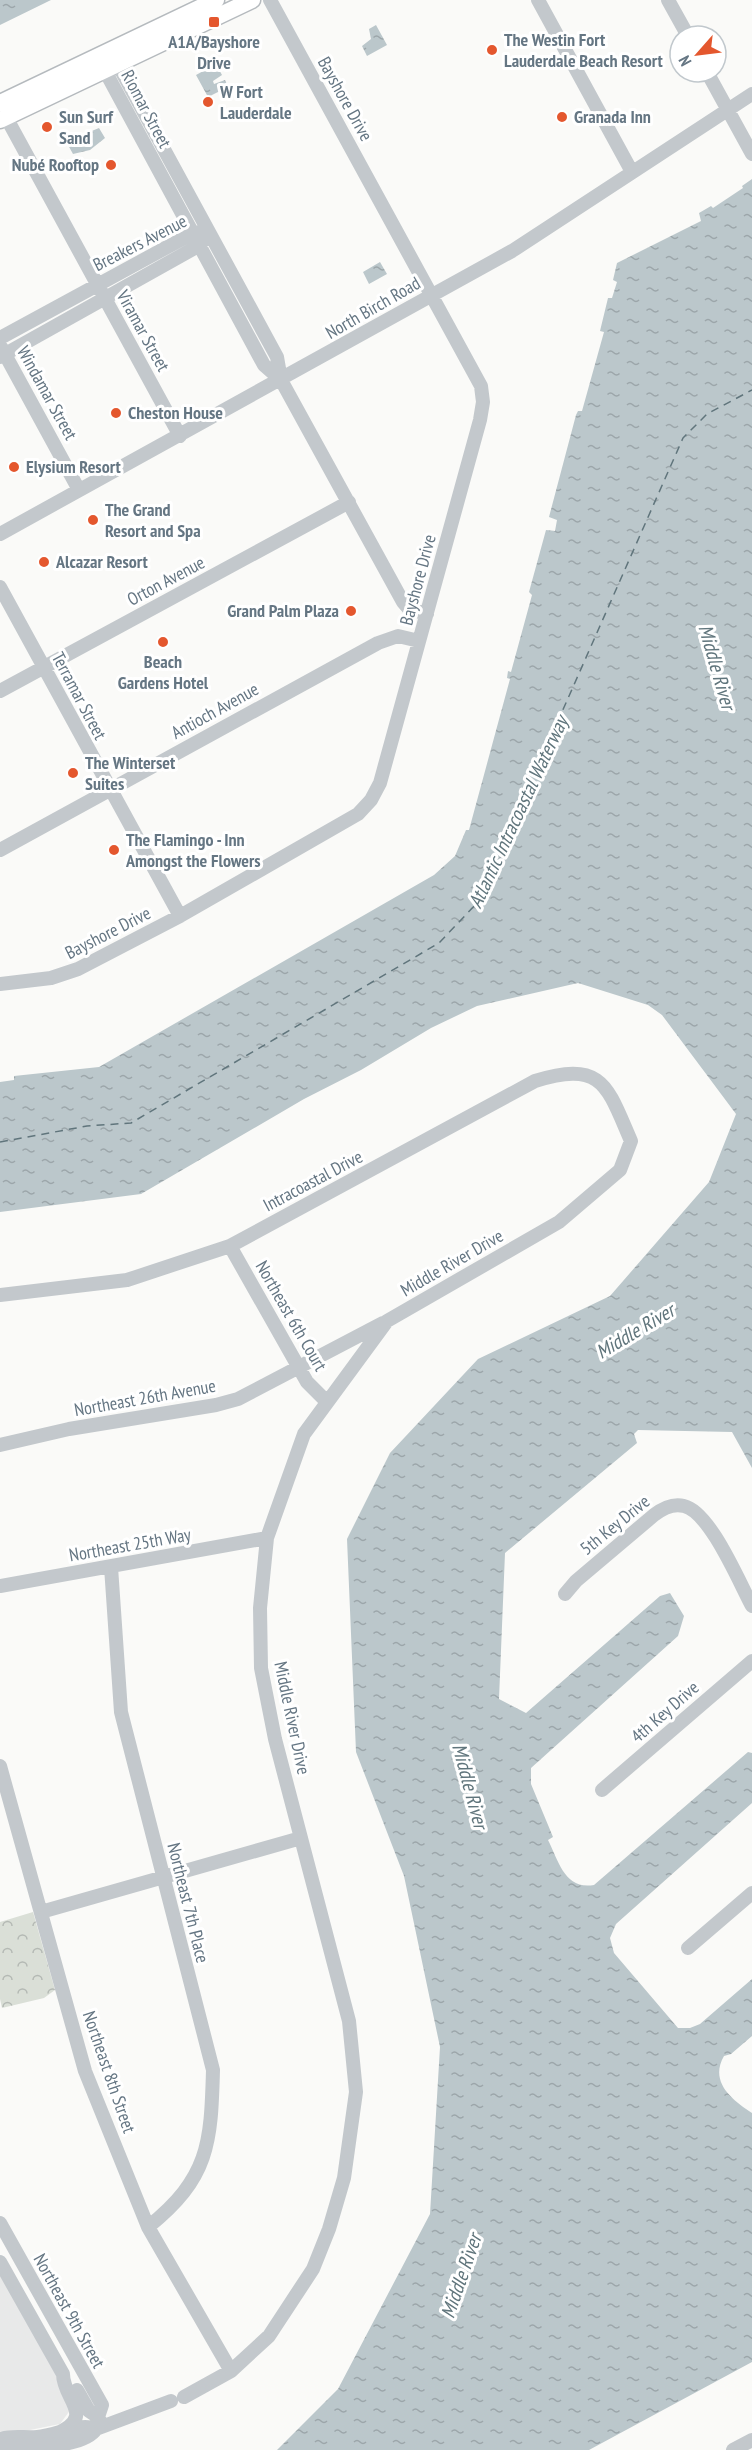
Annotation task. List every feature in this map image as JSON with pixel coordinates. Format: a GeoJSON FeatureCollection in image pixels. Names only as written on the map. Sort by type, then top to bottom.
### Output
{"type":"FeatureCollection","features":[{"type":"Feature","properties":{"kind":"main road"},"geometry":{"type":"LineString","coordinates":[[2,113],[104,52],[216,0]]}},
{"type":"Feature","properties":{"kind":"main road"},"geometry":{"type":"LineString","coordinates":[[2,113],[111,66],[252,0]]}},
{"type":"Feature","properties":{"kind":"street","name":"Bayshore Drive"},"geometry":{"type":"LineString","coordinates":[[0,984],[70,973],[180,916],[339,826],[365,807],[380,783],[427,614],[483,402],[477,378],[270,0]]}},
{"type":"Feature","properties":{"kind":"street"},"geometry":{"type":"LineString","coordinates":[[538,0],[632,172]]}},
{"type":"Feature","properties":{"kind":"street"},"geometry":{"type":"LineString","coordinates":[[668,0],[681,24]]}},
{"type":"Feature","properties":{"kind":"street","name":"Riomar Street"},"geometry":{"type":"LineString","coordinates":[[104,52],[196,239],[264,365],[281,380]]}},
{"type":"Feature","properties":{"kind":"street","name":"Riomar Street"},"geometry":{"type":"LineString","coordinates":[[111,66],[209,231],[277,357],[281,380],[403,602],[409,609],[427,614]]}},
{"type":"Feature","properties":{"kind":"street"},"geometry":{"type":"LineString","coordinates":[[714,84],[752,154]]}},
{"type":"Feature","properties":{"kind":"street","name":"North Birch Road"},"geometry":{"type":"LineString","coordinates":[[0,534],[520,246],[752,94]]}},
{"type":"Feature","properties":{"kind":"street","name":"Viramar Street"},"geometry":{"type":"LineString","coordinates":[[2,113],[180,436]]}},
{"type":"Feature","properties":{"kind":"street","name":"Breakers Avenue"},"geometry":{"type":"LineString","coordinates":[[2,352],[105,298],[209,231]]}},
{"type":"Feature","properties":{"kind":"street","name":"Breakers Avenue"},"geometry":{"type":"LineString","coordinates":[[0,338],[98,284],[196,239]]}},
{"type":"Feature","properties":{"kind":"street","name":"Windamar Street"},"geometry":{"type":"LineString","coordinates":[[2,352],[79,490]]}},
{"type":"Feature","properties":{"kind":"street","name":"Orton Avenue"},"geometry":{"type":"LineString","coordinates":[[0,691],[349,502]]}},
{"type":"Feature","properties":{"kind":"street","name":"Terramar Street"},"geometry":{"type":"LineString","coordinates":[[0,587],[180,916]]}},
{"type":"Feature","properties":{"kind":"street","name":"Antioch Avenue"},"geometry":{"type":"LineString","coordinates":[[0,850],[378,643],[398,636],[419,641]]}},
{"type":"Feature","properties":{"kind":"street","name":"Intracoastal Drive"},"geometry":{"type":"LineString","coordinates":[[0,1295],[127,1280],[230,1246],[536,1081],[565,1073],[589,1074],[608,1092],[615,1106]]}},
{"type":"Feature","properties":{"kind":"street","name":"Middle River Drive"},"geometry":{"type":"LineString","coordinates":[[0,2439],[8,2436],[33,2438],[99,2424],[178,2399],[231,2371],[269,2336],[313,2269],[329,2229],[344,2178],[356,2092],[349,2021],[275,1739],[261,1668],[260,1608],[267,1538],[304,1434],[326,1401],[387,1321],[559,1222],[620,1170],[631,1141],[615,1106]]}},
{"type":"Feature","properties":{"kind":"street","name":"Northeast 6th Court"},"geometry":{"type":"LineString","coordinates":[[230,1246],[299,1368],[314,1391],[326,1401]]}},
{"type":"Feature","properties":{"kind":"street","name":"Northeast 26th Avenue"},"geometry":{"type":"LineString","coordinates":[[0,1445],[69,1429],[216,1405],[238,1399],[387,1321]]}},
{"type":"Feature","properties":{"kind":"street","name":"5th Key Drive"},"geometry":{"type":"LineString","coordinates":[[565,1594],[576,1581],[660,1510],[683,1505],[696,1512],[707,1524],[752,1606]]}},
{"type":"Feature","properties":{"kind":"street","name":"Northeast 25th Way"},"geometry":{"type":"LineString","coordinates":[[0,1586],[267,1538]]}},
{"type":"Feature","properties":{"kind":"street","name":"Northeast 7th Place"},"geometry":{"type":"LineString","coordinates":[[111,1567],[121,1712],[213,2070],[211,2123],[199,2172],[175,2206],[148,2228]]}},
{"type":"Feature","properties":{"kind":"street","name":"4th Key Drive"},"geometry":{"type":"LineString","coordinates":[[602,1791],[752,1661]]}},
{"type":"Feature","properties":{"kind":"street","name":"Northeast 8th Street"},"geometry":{"type":"LineString","coordinates":[[0,1766],[85,2072],[148,2228],[231,2371]]}},
{"type":"Feature","properties":{"kind":"street"},"geometry":{"type":"LineString","coordinates":[[41,1912],[301,1838]]}},
{"type":"Feature","properties":{"kind":"street"},"geometry":{"type":"LineString","coordinates":[[688,1948],[752,1893]]}},
{"type":"Feature","properties":{"kind":"street","name":"Northeast 9th Street"},"geometry":{"type":"LineString","coordinates":[[0,2223],[102,2405],[99,2424]]}},
{"type":"Feature","properties":{"kind":"street","name":"Northeast 9th Street"},"geometry":{"type":"LineString","coordinates":[[0,2262],[63,2374],[63,2380],[77,2409],[74,2421],[67,2430],[56,2434]]}},
{"type":"Feature","properties":{"kind":"street","name":"Northeast 9th Street"},"geometry":{"type":"LineString","coordinates":[[63,2374],[70,2377],[99,2424]]}},
{"type":"Feature","properties":{"kind":"street","name":"Middle River Drive"},"geometry":{"type":"LineString","coordinates":[[0,2444],[6,2448],[42,2449],[91,2437],[99,2424]]}},
{"type":"Feature","properties":{"kind":"street"},"geometry":{"type":"LineString","coordinates":[[734,2450],[752,2440]]}},
{"type":"Feature","properties":{"kind":"shaded area"},"geometry":{"type":"Polygon","coordinates":[[[0,2275],[59,2379],[71,2409],[60,2424],[15,2433],[0,2431],[0,2275]]]}},
{"type":"Feature","properties":{"kind":"green space"},"geometry":{"type":"Polygon","coordinates":[[[33,1912],[55,1990],[44,1998],[2,2008],[0,1922],[33,1912]]]}},
{"type":"Feature","properties":{"kind":"water"},"geometry":{"type":"Polygon","coordinates":[[[0,0],[51,0],[0,25],[0,0]]]}},
{"type":"Feature","properties":{"kind":"water"},"geometry":{"type":"Polygon","coordinates":[[[376,25],[387,45],[367,56],[362,46],[371,39],[369,29],[376,25]]]}},
{"type":"Feature","properties":{"kind":"water"},"geometry":{"type":"Polygon","coordinates":[[[216,64],[222,75],[213,81],[214,84],[225,80],[228,87],[208,97],[196,75],[216,64]]]}},
{"type":"Feature","properties":{"kind":"water"},"geometry":{"type":"Polygon","coordinates":[[[99,128],[105,138],[90,150],[73,154],[68,145],[82,135],[99,128]]]}},
{"type":"Feature","properties":{"kind":"water"},"geometry":{"type":"Polygon","coordinates":[[[752,179],[752,1468],[732,1432],[638,1430],[634,1434],[637,1443],[505,1553],[499,1699],[526,1713],[660,1596],[670,1593],[684,1616],[678,1636],[531,1768],[531,1784],[553,1837],[548,1840],[564,1873],[576,1883],[584,1885],[594,1885],[748,1752],[752,1753],[752,1803],[616,1924],[610,1938],[614,1953],[678,2028],[690,2028],[700,2024],[752,1979],[752,2036],[731,2054],[724,2056],[719,2074],[730,2096],[752,2113],[752,2362],[589,2450],[277,2450],[338,2389],[430,2214],[440,2047],[404,1876],[356,1752],[347,1539],[390,1453],[478,1359],[610,1296],[709,1182],[736,1114],[662,1015],[648,1005],[578,983],[477,1006],[431,1028],[141,1194],[0,1212],[0,1082],[14,1080],[14,1076],[99,1067],[434,875],[455,856],[466,830],[469,830],[510,679],[507,678],[508,671],[511,672],[532,595],[529,592],[546,530],[555,531],[557,520],[549,517],[576,415],[578,411],[582,411],[604,332],[600,331],[608,298],[612,298],[617,282],[613,280],[617,263],[701,221],[699,213],[711,206],[713,208],[743,188],[742,186],[752,179]]]}},
{"type":"Feature","properties":{"kind":"water"},"geometry":{"type":"Polygon","coordinates":[[[380,262],[387,274],[369,284],[363,272],[380,262]]]}},
{"type":"Feature","properties":{"kind":"ferry route"},"geometry":{"type":"LineString","coordinates":[[0,1142],[87,1126],[131,1123],[439,943],[478,902],[683,438],[707,414],[752,390]]}},
{"type":"Feature","properties":{"kind":"place","name":"A1A/Bayshore Drive"},"geometry":{"type":"Point","coordinates":[214,22]}},
{"type":"Feature","properties":{"kind":"place","name":"The Westin Fort Lauderdale Beach Resort"},"geometry":{"type":"Point","coordinates":[492,50]}},
{"type":"Feature","properties":{"kind":"place","name":"W Fort Lauderdale"},"geometry":{"type":"Point","coordinates":[208,102]}},
{"type":"Feature","properties":{"kind":"place","name":"Granada Inn"},"geometry":{"type":"Point","coordinates":[562,117]}},
{"type":"Feature","properties":{"kind":"place","name":"Sun Surf Sand"},"geometry":{"type":"Point","coordinates":[47,127]}},
{"type":"Feature","properties":{"kind":"place","name":"Nubé Rooftop"},"geometry":{"type":"Point","coordinates":[111,165]}},
{"type":"Feature","properties":{"kind":"place","name":"Cheston House"},"geometry":{"type":"Point","coordinates":[116,413]}},
{"type":"Feature","properties":{"kind":"place","name":"Elysium Resort"},"geometry":{"type":"Point","coordinates":[14,467]}},
{"type":"Feature","properties":{"kind":"place","name":"The Grand Resort and Spa"},"geometry":{"type":"Point","coordinates":[93,520]}},
{"type":"Feature","properties":{"kind":"place","name":"Alcazar Resort"},"geometry":{"type":"Point","coordinates":[44,562]}},
{"type":"Feature","properties":{"kind":"place","name":"Grand Palm Plaza"},"geometry":{"type":"Point","coordinates":[351,611]}},
{"type":"Feature","properties":{"kind":"place","name":"Beach Gardens Hotel"},"geometry":{"type":"Point","coordinates":[163,642]}},
{"type":"Feature","properties":{"kind":"place","name":"The Winterset Suites"},"geometry":{"type":"Point","coordinates":[73,773]}},
{"type":"Feature","properties":{"kind":"place","name":"The Flamingo - Inn Amongst the Flowers"},"geometry":{"type":"Point","coordinates":[114,850]}},
{"type":"Feature","properties":{"kind":"water label","name":"Middle River"},"geometry":{"type":"Point","coordinates":[717,667]}},
{"type":"Feature","properties":{"kind":"water label","name":"Atlantic Intracoastal Waterway"},"geometry":{"type":"Point","coordinates":[518,812]}},
{"type":"Feature","properties":{"kind":"water label","name":"Middle River"},"geometry":{"type":"Point","coordinates":[635,1331]}},
{"type":"Feature","properties":{"kind":"water label","name":"Middle River"},"geometry":{"type":"Point","coordinates":[470,1786]}},
{"type":"Feature","properties":{"kind":"water label","name":"Middle River"},"geometry":{"type":"Point","coordinates":[461,2276]}}]}
